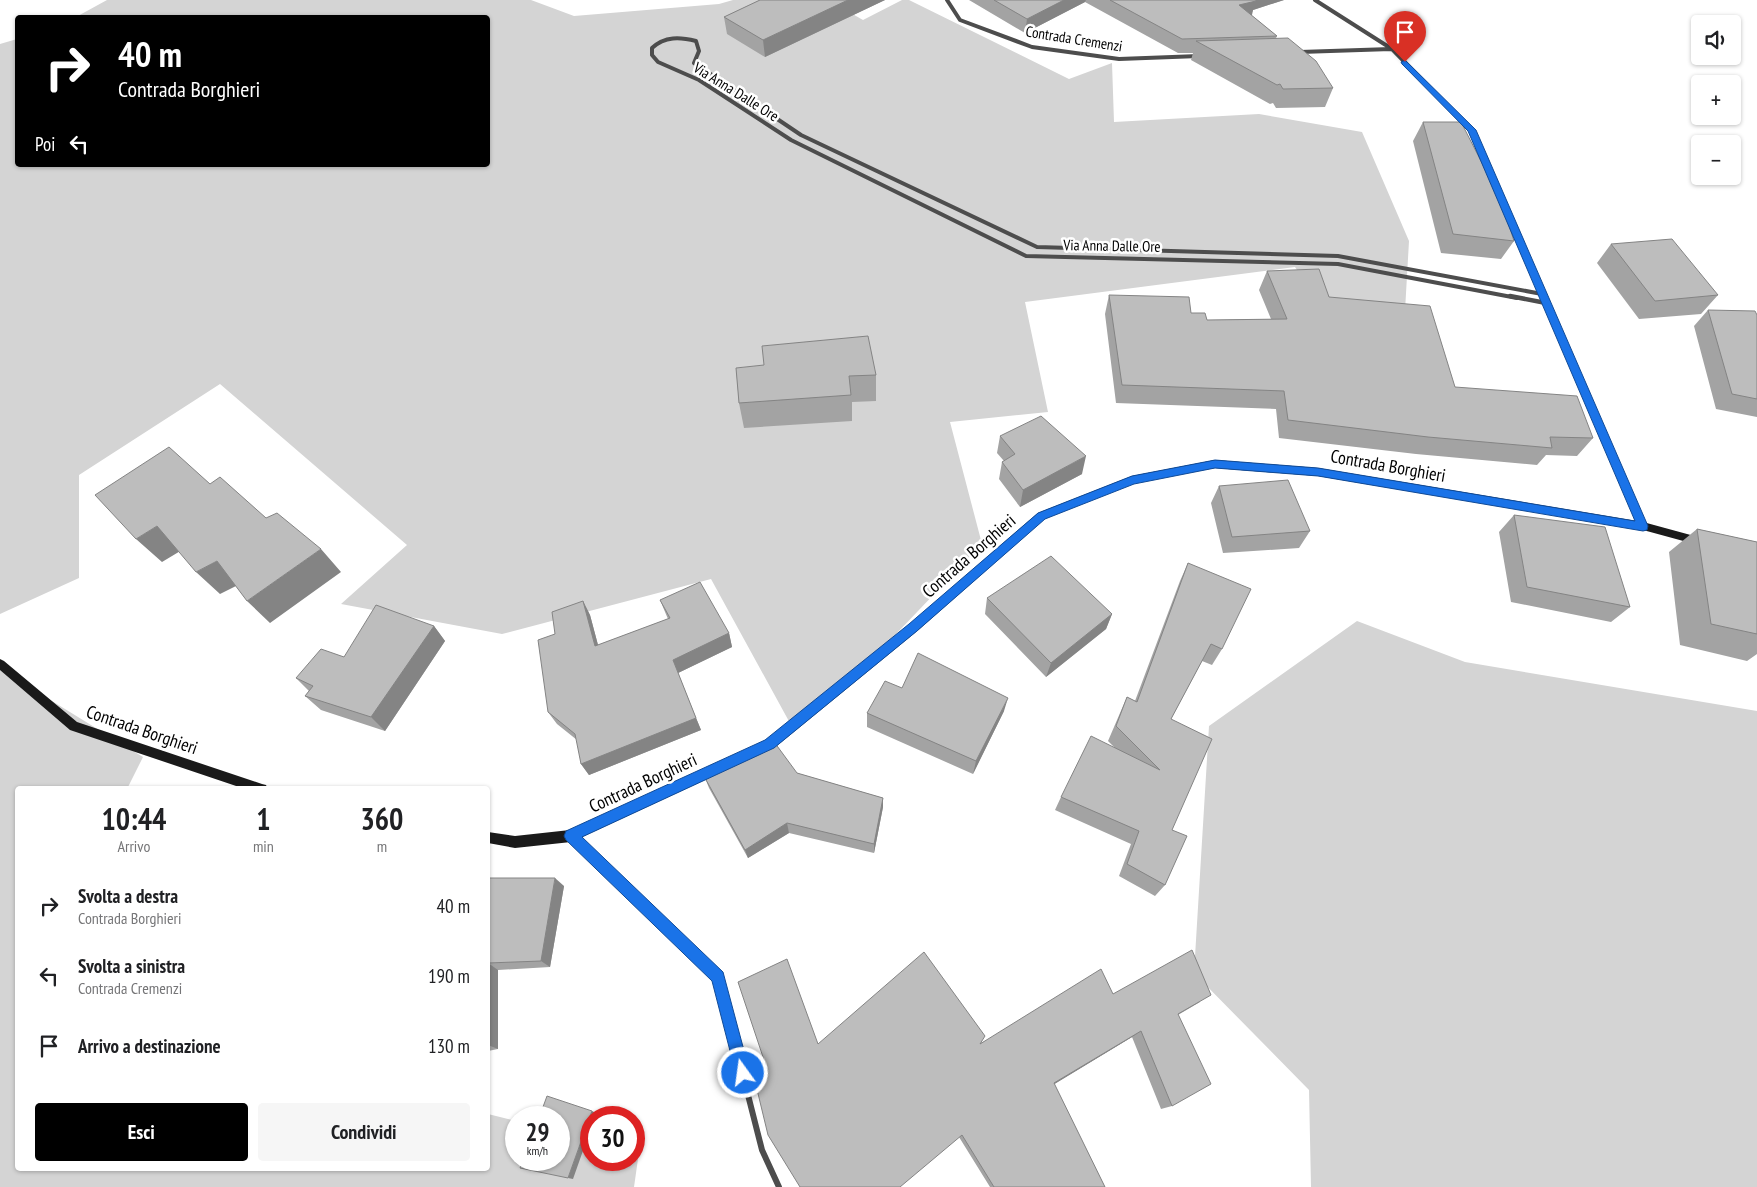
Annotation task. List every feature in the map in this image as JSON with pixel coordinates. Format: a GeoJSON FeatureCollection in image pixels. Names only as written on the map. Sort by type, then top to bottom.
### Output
{"type":"FeatureCollection","features":[{"type":"Feature","properties":{"kind":"street","name":"Contrada Cremenzi"},"geometry":{"type":"LineString","coordinates":[[947,0],[960,20],[1032,47],[1118,59],[1206,56]]}},
{"type":"Feature","properties":{"kind":"street"},"geometry":{"type":"LineString","coordinates":[[1315,0],[1392,48],[1472,130],[1643,526]]}},
{"type":"Feature","properties":{"kind":"street","name":"Via Anna Dalle Ore"},"geometry":{"type":"LineString","coordinates":[[1542,294],[1338,256],[1037,247],[802,135],[694,64],[699,51],[696,42],[682,37],[670,38],[658,41],[652,48],[652,55],[658,62],[699,80],[791,140],[1026,256],[1338,264],[1546,303]]}},
{"type":"Feature","properties":{"kind":"street"},"geometry":{"type":"LineString","coordinates":[[1294,52],[1392,48]]}},
{"type":"Feature","properties":{"kind":"street","name":"Contrada Borghieri"},"geometry":{"type":"LineString","coordinates":[[490,838],[515,842],[570,836],[770,744],[913,628],[1041,516],[1132,480],[1215,464],[1318,472],[1643,526],[1709,545]]}},
{"type":"Feature","properties":{"kind":"street","name":"Contrada Borghieri"},"geometry":{"type":"LineString","coordinates":[[0,664],[74,726],[253,786]]}},
{"type":"Feature","properties":{"kind":"street"},"geometry":{"type":"LineString","coordinates":[[570,836],[718,977],[762,1150],[779,1187]]}},
{"type":"Feature","properties":{"kind":"shaded area"},"geometry":{"type":"Polygon","coordinates":[[[107,0],[531,0],[574,16],[719,4],[733,0],[828,0],[863,20],[902,0],[909,0],[1069,79],[1112,63],[1114,122],[1259,114],[1362,132],[1409,241],[1405,311],[1327,315],[1295,267],[1025,302],[1048,412],[950,422],[982,544],[875,656],[791,725],[711,579],[502,634],[341,604],[407,545],[220,384],[79,475],[79,578],[0,614],[0,44],[15,40],[15,167],[490,167],[490,15],[80,15],[107,0]]]}},
{"type":"Feature","properties":{"kind":"shaded area"},"geometry":{"type":"Polygon","coordinates":[[[1357,621],[1465,662],[1757,711],[1757,1187],[1311,1187],[1309,1090],[1194,973],[1209,726],[1357,621]]]}},
{"type":"Feature","properties":{"kind":"shaded area"},"geometry":{"type":"Polygon","coordinates":[[[0,669],[143,757],[128,786],[15,786],[15,1171],[490,1171],[490,1114],[505,1118],[505,1171],[570,1171],[570,1135],[580,1137],[580,1171],[636,1171],[634,1187],[0,1187],[0,669]]]}},
{"type":"Feature","properties":{"kind":"building"},"geometry":{"type":"Polygon","coordinates":[[[760,0],[848,0],[763,40],[724,17],[760,0]]]}},
{"type":"Feature","properties":{"kind":"building"},"geometry":{"type":"Polygon","coordinates":[[[994,0],[1064,0],[1027,19],[994,0]]]}},
{"type":"Feature","properties":{"kind":"building"},"geometry":{"type":"Polygon","coordinates":[[[1110,0],[1256,0],[1239,5],[1277,36],[1182,39],[1110,0]]]}},
{"type":"Feature","properties":{"kind":"building"},"geometry":{"type":"Polygon","coordinates":[[[1288,38],[1316,61],[1333,88],[1283,89],[1280,84],[1277,85],[1196,41],[1288,38]]]}},
{"type":"Feature","properties":{"kind":"building"},"geometry":{"type":"Polygon","coordinates":[[[1423,122],[1461,122],[1501,200],[1514,241],[1453,234],[1423,122]]]}},
{"type":"Feature","properties":{"kind":"building"},"geometry":{"type":"Polygon","coordinates":[[[1672,239],[1718,295],[1655,301],[1611,244],[1672,239]]]}},
{"type":"Feature","properties":{"kind":"building"},"geometry":{"type":"Polygon","coordinates":[[[1319,269],[1329,297],[1430,306],[1455,387],[1577,396],[1593,438],[1550,437],[1552,448],[1428,437],[1288,420],[1284,391],[1122,385],[1109,295],[1189,297],[1191,313],[1205,313],[1207,320],[1287,319],[1267,271],[1319,269]]]}},
{"type":"Feature","properties":{"kind":"building"},"geometry":{"type":"Polygon","coordinates":[[[1708,310],[1755,311],[1757,315],[1757,399],[1732,394],[1708,310]]]}},
{"type":"Feature","properties":{"kind":"building"},"geometry":{"type":"Polygon","coordinates":[[[868,336],[876,375],[849,376],[851,395],[739,403],[736,368],[764,365],[762,346],[868,336]]]}},
{"type":"Feature","properties":{"kind":"building"},"geometry":{"type":"Polygon","coordinates":[[[1041,416],[1086,456],[1023,490],[1002,462],[1015,454],[1000,436],[1041,416]]]}},
{"type":"Feature","properties":{"kind":"building"},"geometry":{"type":"Polygon","coordinates":[[[169,447],[210,484],[220,477],[266,518],[277,513],[321,549],[247,601],[217,561],[196,572],[157,526],[136,539],[95,495],[169,447]]]}},
{"type":"Feature","properties":{"kind":"building"},"geometry":{"type":"Polygon","coordinates":[[[1288,480],[1310,531],[1232,537],[1219,486],[1288,480]]]}},
{"type":"Feature","properties":{"kind":"building"},"geometry":{"type":"Polygon","coordinates":[[[1514,515],[1605,527],[1630,607],[1527,587],[1514,515]]]}},
{"type":"Feature","properties":{"kind":"building"},"geometry":{"type":"Polygon","coordinates":[[[1697,529],[1757,542],[1757,634],[1711,624],[1697,529]]]}},
{"type":"Feature","properties":{"kind":"building"},"geometry":{"type":"Polygon","coordinates":[[[1051,556],[1112,614],[1051,663],[987,598],[1051,556]]]}},
{"type":"Feature","properties":{"kind":"building"},"geometry":{"type":"Polygon","coordinates":[[[1188,563],[1251,589],[1222,649],[1211,644],[1171,719],[1212,739],[1172,830],[1187,836],[1165,885],[1127,864],[1139,831],[1061,797],[1091,736],[1160,770],[1116,726],[1127,697],[1137,702],[1188,563]]]}},
{"type":"Feature","properties":{"kind":"building"},"geometry":{"type":"Polygon","coordinates":[[[700,582],[729,633],[673,660],[696,718],[581,764],[575,734],[548,712],[538,640],[555,634],[552,612],[583,601],[595,646],[670,618],[660,600],[700,582]]]}},
{"type":"Feature","properties":{"kind":"building"},"geometry":{"type":"Polygon","coordinates":[[[376,605],[434,626],[371,717],[305,696],[313,686],[296,678],[321,649],[344,657],[376,605]]]}},
{"type":"Feature","properties":{"kind":"building"},"geometry":{"type":"Polygon","coordinates":[[[918,653],[1008,698],[976,761],[867,713],[885,681],[902,688],[918,653]]]}},
{"type":"Feature","properties":{"kind":"building"},"geometry":{"type":"Polygon","coordinates":[[[772,739],[797,773],[883,798],[874,844],[787,823],[745,850],[705,778],[772,739]]]}},
{"type":"Feature","properties":{"kind":"building"},"geometry":{"type":"Polygon","coordinates":[[[490,878],[555,878],[541,961],[490,963],[490,878]]]}},
{"type":"Feature","properties":{"kind":"building"},"geometry":{"type":"Polygon","coordinates":[[[1192,950],[1211,995],[1178,1014],[1211,1084],[1172,1106],[1141,1031],[1054,1083],[1105,1187],[994,1187],[962,1135],[900,1187],[800,1187],[768,1135],[754,1077],[768,1072],[738,982],[787,959],[818,1044],[924,952],[985,1036],[980,1044],[1101,969],[1113,994],[1192,950]]]}},
{"type":"Feature","properties":{"kind":"building"},"geometry":{"type":"Polygon","coordinates":[[[547,1096],[580,1107],[580,1144],[568,1178],[534,1171],[570,1171],[570,1106],[543,1106],[547,1096]]]}},
{"type":"Feature","properties":{"kind":"route"},"geometry":{"type":"LineString","coordinates":[[743,1073],[718,977],[570,836],[770,744],[913,628],[1041,516],[1132,480],[1215,464],[1318,472],[1643,526],[1472,130],[1405,62]]}}]}
